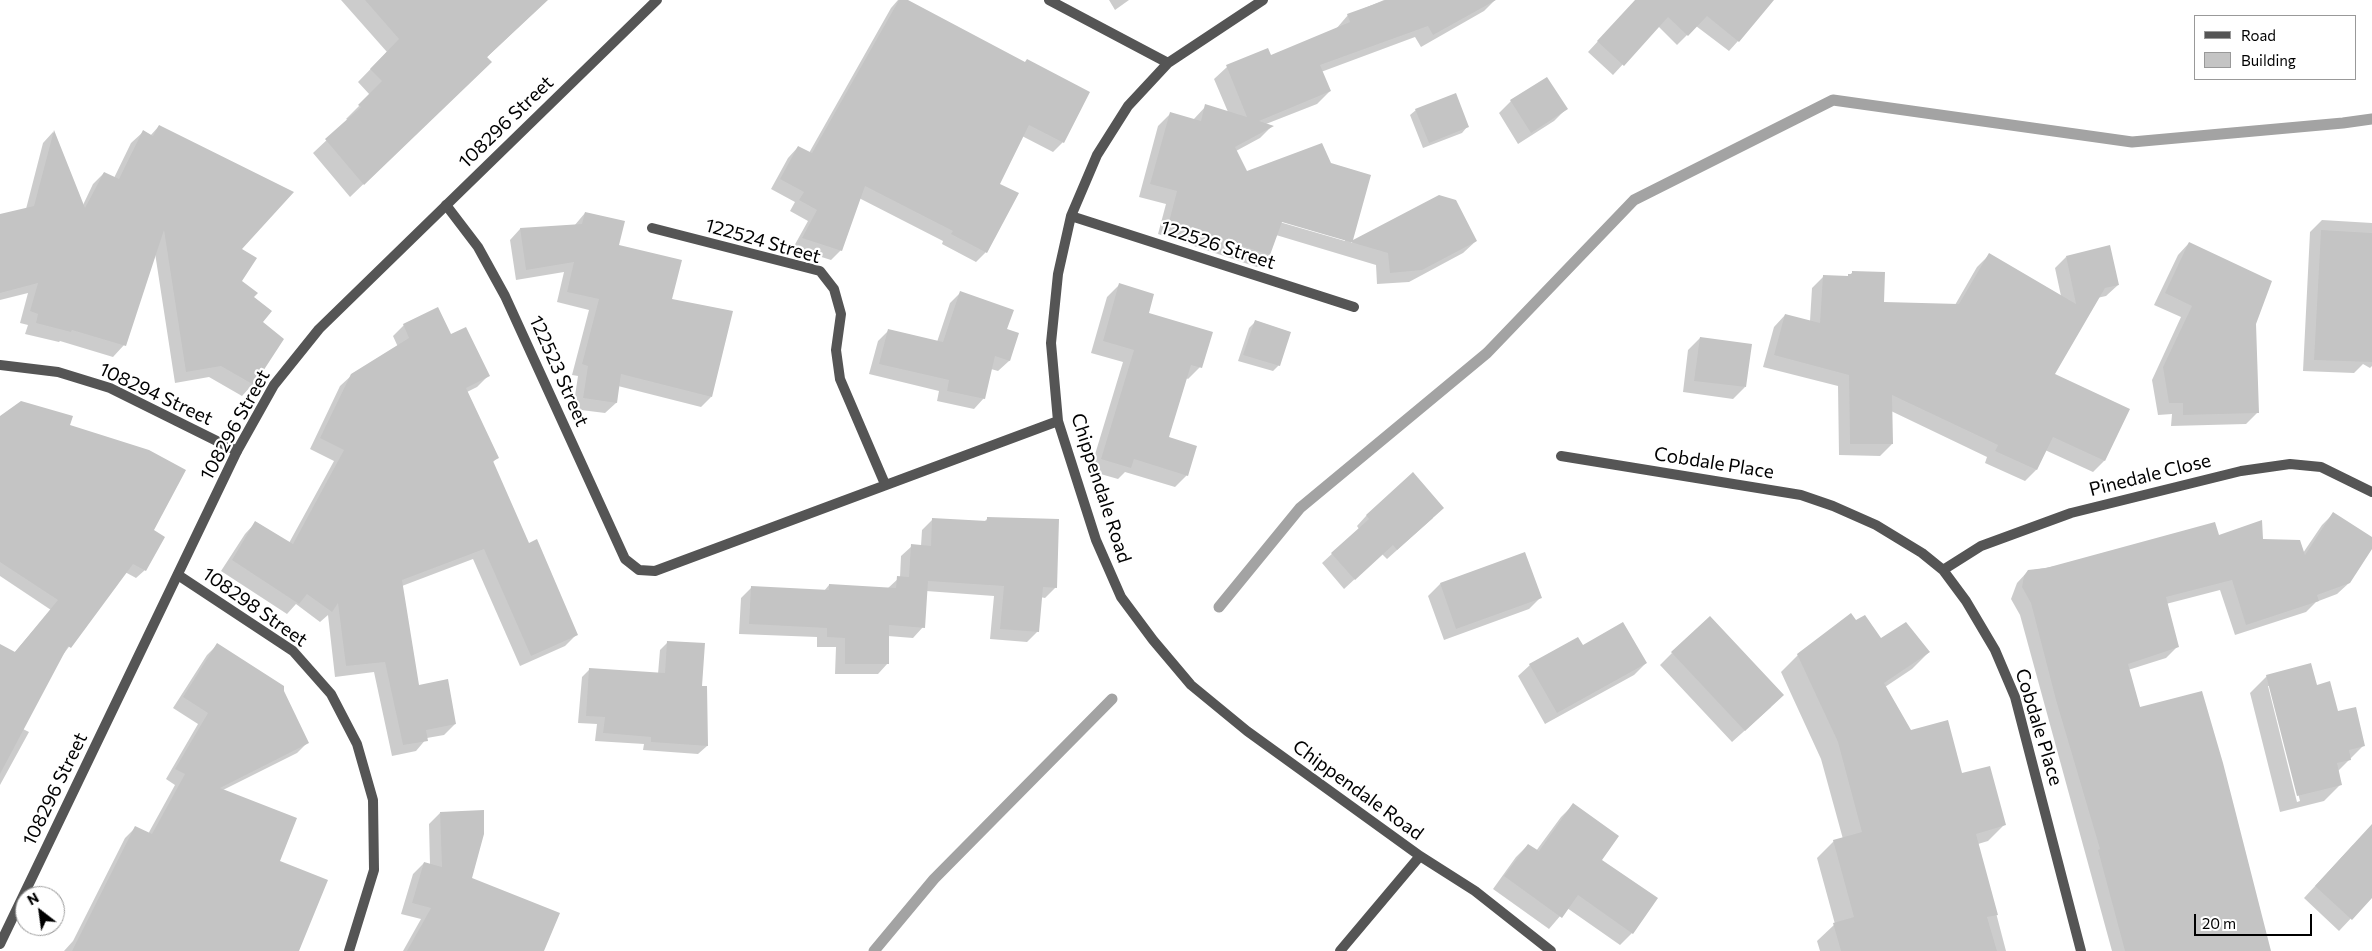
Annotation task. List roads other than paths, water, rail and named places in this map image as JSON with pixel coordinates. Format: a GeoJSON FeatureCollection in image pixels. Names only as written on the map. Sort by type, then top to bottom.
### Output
{"type":"FeatureCollection","features":[{"type":"Feature","properties":{"kind":"street","name":"108296 Street"},"geometry":{"type":"LineString","coordinates":[[0,944],[237,451],[274,385],[319,329],[657,0]]}},
{"type":"Feature","properties":{"kind":"street"},"geometry":{"type":"LineString","coordinates":[[1049,0],[1168,63]]}},
{"type":"Feature","properties":{"kind":"street","name":"Chippendale Road"},"geometry":{"type":"LineString","coordinates":[[1263,0],[1168,63],[1128,106],[1097,155],[1071,216],[1058,274],[1052,343],[1058,420],[1096,540],[1121,597],[1153,640],[1191,685],[1233,720],[1420,856],[1475,891],[1551,951]]}},
{"type":"Feature","properties":{"kind":"street","name":"122523 Street"},"geometry":{"type":"LineString","coordinates":[[446,205],[478,247],[505,296],[625,559],[639,570],[655,571],[885,484]]}},
{"type":"Feature","properties":{"kind":"street","name":"122526 Street"},"geometry":{"type":"LineString","coordinates":[[1071,216],[1354,307]]}},
{"type":"Feature","properties":{"kind":"street","name":"122524 Street"},"geometry":{"type":"LineString","coordinates":[[652,228],[820,271],[834,289],[841,314],[836,350],[840,379],[885,484]]}},
{"type":"Feature","properties":{"kind":"street","name":"108294 Street"},"geometry":{"type":"LineString","coordinates":[[0,365],[58,372],[110,388],[237,451]]}},
{"type":"Feature","properties":{"kind":"street"},"geometry":{"type":"LineString","coordinates":[[885,484],[1058,420]]}},
{"type":"Feature","properties":{"kind":"street","name":"Cobdale Place"},"geometry":{"type":"LineString","coordinates":[[1561,456],[1801,495],[1833,506],[1876,525],[1922,553],[1944,570],[1966,601],[1995,650],[2015,697],[2081,951]]}},
{"type":"Feature","properties":{"kind":"street","name":"Pinedale Close"},"geometry":{"type":"LineString","coordinates":[[1944,570],[1981,546],[2071,513],[2241,471],[2290,464],[2321,467],[2372,492]]}},
{"type":"Feature","properties":{"kind":"street","name":"108298 Street"},"geometry":{"type":"LineString","coordinates":[[178,575],[293,651],[331,694],[356,744],[373,800],[374,870],[350,951]]}},
{"type":"Feature","properties":{"kind":"street"},"geometry":{"type":"LineString","coordinates":[[1340,951],[1420,856]]}},
{"type":"Feature","properties":{"kind":"waterway"},"geometry":{"type":"LineString","coordinates":[[1219,607],[1300,508],[1487,353],[1634,200],[1833,100],[2132,142],[2372,119]]}},
{"type":"Feature","properties":{"kind":"waterway"},"geometry":{"type":"LineString","coordinates":[[874,951],[934,879],[1112,699]]}}]}
